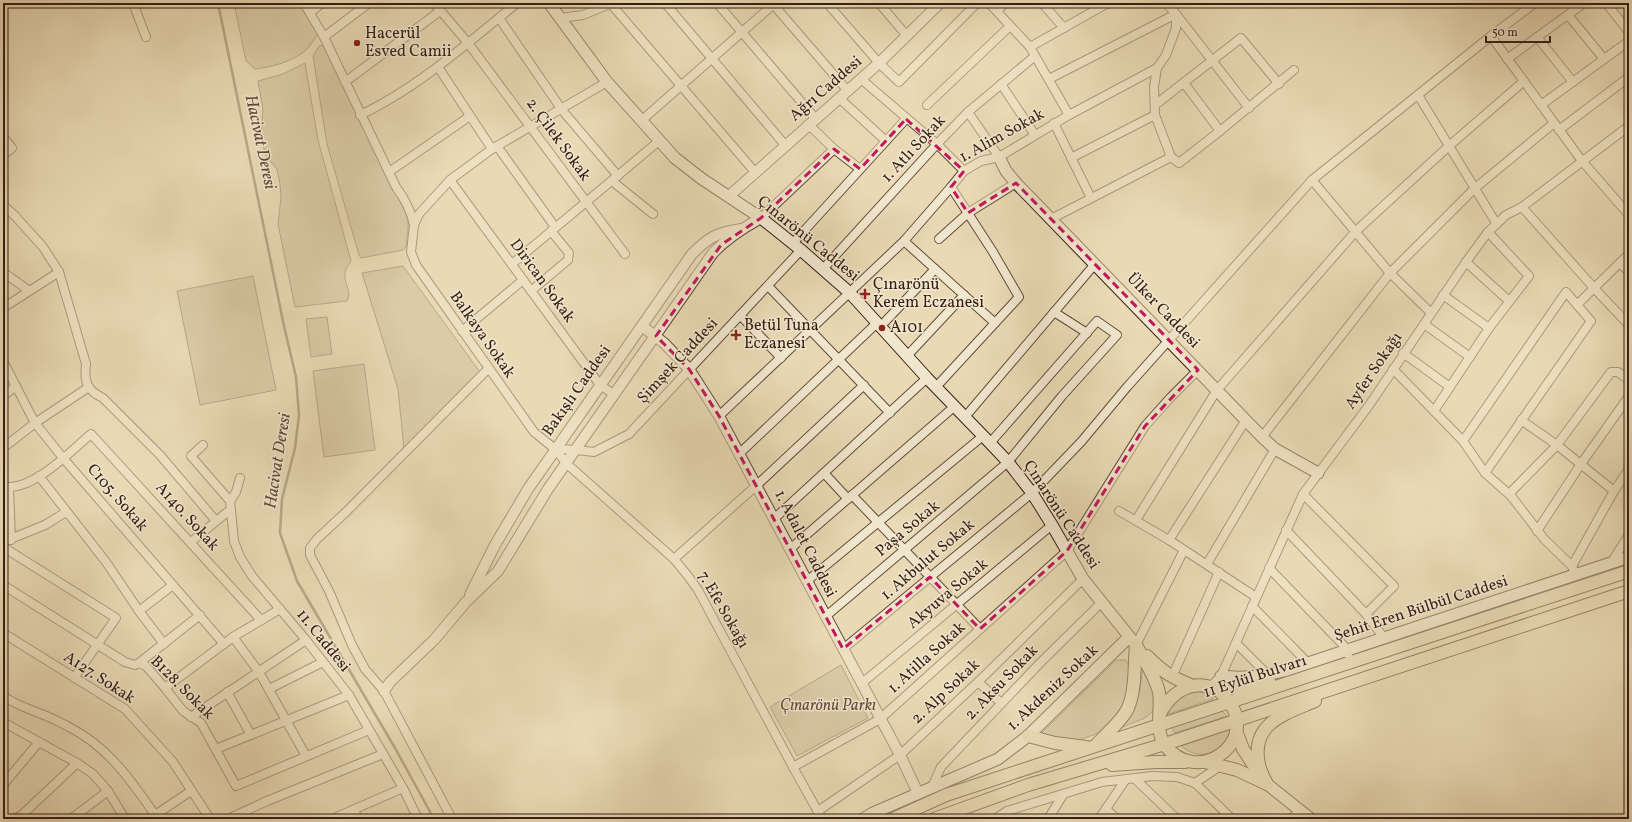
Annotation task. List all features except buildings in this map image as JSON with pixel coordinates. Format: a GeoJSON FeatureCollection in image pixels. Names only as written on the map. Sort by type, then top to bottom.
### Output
{"type":"FeatureCollection","features":[{"type":"Feature","properties":{"kind":"main road","name":"Çınarönü Caddesi"},"geometry":{"type":"LineString","coordinates":[[549,3],[608,82],[675,158],[702,179],[761,218],[850,293],[927,378],[1008,462],[1032,493],[1052,525],[1082,579],[1133,641]]}},
{"type":"Feature","properties":{"kind":"main road","name":"Ülker Caddesi"},"geometry":{"type":"LineString","coordinates":[[999,156],[1006,171],[1016,183],[1262,437],[1275,449],[1318,473]]}},
{"type":"Feature","properties":{"kind":"main road","name":"Şehit Eren Bülbül Caddesi"},"geometry":{"type":"LineString","coordinates":[[1221,676],[1238,678],[1268,675],[1308,664],[1574,570],[1610,563],[1629,557]]}},
{"type":"Feature","properties":{"kind":"main road","name":"11 Eylül Bulvarı"},"geometry":{"type":"LineString","coordinates":[[893,819],[946,794],[1093,746],[1160,719],[1230,703],[1629,572]]}},
{"type":"Feature","properties":{"kind":"main road"},"geometry":{"type":"LineString","coordinates":[[934,819],[1028,785],[1089,766],[1165,744],[1236,726],[1391,669],[1629,590]]}},
{"type":"Feature","properties":{"kind":"main road"},"geometry":{"type":"LineString","coordinates":[[1133,641],[1162,671],[1193,686],[1243,688],[1318,673]]}},
{"type":"Feature","properties":{"kind":"main road"},"geometry":{"type":"LineString","coordinates":[[1133,641],[1152,674],[1159,691],[1160,735],[1174,755],[1188,762]]}},
{"type":"Feature","properties":{"kind":"main road"},"geometry":{"type":"LineString","coordinates":[[1028,736],[1055,743],[1093,746],[1110,730],[1128,708],[1133,687],[1133,641]]}},
{"type":"Feature","properties":{"kind":"main road","name":"1. Akdeniz Sokak"},"geometry":{"type":"LineString","coordinates":[[862,819],[998,759],[1028,736],[1133,641]]}},
{"type":"Feature","properties":{"kind":"main road"},"geometry":{"type":"LineString","coordinates":[[1267,784],[1259,765],[1257,751],[1266,727],[1273,720],[1391,669]]}},
{"type":"Feature","properties":{"kind":"main road"},"geometry":{"type":"LineString","coordinates":[[1160,719],[1165,703],[1182,689],[1193,686]]}},
{"type":"Feature","properties":{"kind":"main road"},"geometry":{"type":"LineString","coordinates":[[1213,688],[1230,703],[1243,749],[1267,784]]}},
{"type":"Feature","properties":{"kind":"main road"},"geometry":{"type":"LineString","coordinates":[[1205,762],[1216,758],[1225,751],[1232,742],[1236,726]]}},
{"type":"Feature","properties":{"kind":"main road"},"geometry":{"type":"LineString","coordinates":[[1089,766],[1155,762],[1205,762],[1237,770],[1267,784],[1311,819]]}},
{"type":"Feature","properties":{"kind":"street"},"geometry":{"type":"LineString","coordinates":[[133,3],[146,37]]}},
{"type":"Feature","properties":{"kind":"street"},"geometry":{"type":"LineString","coordinates":[[304,3],[324,37],[360,115],[411,212],[414,225]]}},
{"type":"Feature","properties":{"kind":"street"},"geometry":{"type":"LineString","coordinates":[[310,13],[322,3]]}},
{"type":"Feature","properties":{"kind":"street"},"geometry":{"type":"LineString","coordinates":[[324,37],[369,3]]}},
{"type":"Feature","properties":{"kind":"street","name":"2. Çilek Sokak"},"geometry":{"type":"LineString","coordinates":[[434,3],[468,43],[625,254]]}},
{"type":"Feature","properties":{"kind":"street"},"geometry":{"type":"LineString","coordinates":[[360,115],[378,107],[438,67],[517,3]]}},
{"type":"Feature","properties":{"kind":"street"},"geometry":{"type":"LineString","coordinates":[[665,3],[785,145]]}},
{"type":"Feature","properties":{"kind":"street"},"geometry":{"type":"LineString","coordinates":[[717,3],[742,32],[834,149],[860,169]]}},
{"type":"Feature","properties":{"kind":"street"},"geometry":{"type":"LineString","coordinates":[[827,3],[879,63],[899,82],[977,3]]}},
{"type":"Feature","properties":{"kind":"street"},"geometry":{"type":"LineString","coordinates":[[879,3],[907,36]]}},
{"type":"Feature","properties":{"kind":"street"},"geometry":{"type":"LineString","coordinates":[[989,3],[1030,47],[1068,115]]}},
{"type":"Feature","properties":{"kind":"street"},"geometry":{"type":"LineString","coordinates":[[997,11],[1005,3]]}},
{"type":"Feature","properties":{"kind":"street"},"geometry":{"type":"LineString","coordinates":[[1042,3],[1064,28]]}},
{"type":"Feature","properties":{"kind":"street"},"geometry":{"type":"LineString","coordinates":[[1030,47],[1064,28],[1096,6],[1108,3]]}},
{"type":"Feature","properties":{"kind":"street"},"geometry":{"type":"LineString","coordinates":[[1166,3],[1176,14],[1211,62],[1249,108]]}},
{"type":"Feature","properties":{"kind":"street","name":"1. Akbulut Sokak"},"geometry":{"type":"LineString","coordinates":[[843,649],[1032,493],[1081,442],[1127,387],[1312,180],[1491,36],[1536,3]]}},
{"type":"Feature","properties":{"kind":"street"},"geometry":{"type":"LineString","coordinates":[[1507,59],[1584,3]]}},
{"type":"Feature","properties":{"kind":"street"},"geometry":{"type":"LineString","coordinates":[[1606,3],[1629,32]]}},
{"type":"Feature","properties":{"kind":"street"},"geometry":{"type":"LineString","coordinates":[[560,18],[583,15],[612,4],[754,171]]}},
{"type":"Feature","properties":{"kind":"street"},"geometry":{"type":"LineString","coordinates":[[641,121],[774,4],[847,90]]}},
{"type":"Feature","properties":{"kind":"street","name":"Ağrı Caddesi"},"geometry":{"type":"LineString","coordinates":[[729,196],[754,171],[879,63],[937,4]]}},
{"type":"Feature","properties":{"kind":"street"},"geometry":{"type":"LineString","coordinates":[[345,82],[440,11]]}},
{"type":"Feature","properties":{"kind":"street"},"geometry":{"type":"LineString","coordinates":[[1176,14],[1176,28],[1166,55],[1157,68],[1154,87],[1155,115],[1171,157],[1178,163],[1220,132],[1294,70]]}},
{"type":"Feature","properties":{"kind":"street"},"geometry":{"type":"LineString","coordinates":[[1049,80],[1176,14]]}},
{"type":"Feature","properties":{"kind":"street"},"geometry":{"type":"LineString","coordinates":[[1568,15],[1604,60]]}},
{"type":"Feature","properties":{"kind":"street"},"geometry":{"type":"LineString","coordinates":[[499,18],[562,110],[615,178],[653,214]]}},
{"type":"Feature","properties":{"kind":"street"},"geometry":{"type":"LineString","coordinates":[[927,105],[1010,26]]}},
{"type":"Feature","properties":{"kind":"street"},"geometry":{"type":"LineString","coordinates":[[1491,36],[1582,161],[1629,215]]}},
{"type":"Feature","properties":{"kind":"street"},"geometry":{"type":"LineString","coordinates":[[1537,37],[1573,82]]}},
{"type":"Feature","properties":{"kind":"street"},"geometry":{"type":"LineString","coordinates":[[1155,105],[1241,38],[1279,84]]}},
{"type":"Feature","properties":{"kind":"street"},"geometry":{"type":"LineString","coordinates":[[1541,105],[1629,41]]}},
{"type":"Feature","properties":{"kind":"street","name":"1. Atlı Sokak"},"geometry":{"type":"LineString","coordinates":[[823,269],[968,112],[1035,56]]}},
{"type":"Feature","properties":{"kind":"street"},"geometry":{"type":"LineString","coordinates":[[438,67],[470,116],[569,253],[568,260],[531,291]]}},
{"type":"Feature","properties":{"kind":"street","name":"1. Alim Sokak"},"geometry":{"type":"LineString","coordinates":[[719,416],[904,241],[964,170],[981,161],[999,156],[1068,115],[1157,68]]}},
{"type":"Feature","properties":{"kind":"street"},"geometry":{"type":"LineString","coordinates":[[1262,437],[1390,273],[1474,189],[1557,126],[1629,77]]}},
{"type":"Feature","properties":{"kind":"street"},"geometry":{"type":"LineString","coordinates":[[860,79],[937,144],[964,170]]}},
{"type":"Feature","properties":{"kind":"street"},"geometry":{"type":"LineString","coordinates":[[1136,520],[1217,390],[1356,232],[1449,146],[1524,81]]}},
{"type":"Feature","properties":{"kind":"street"},"geometry":{"type":"LineString","coordinates":[[414,225],[420,214],[450,180],[494,148],[608,82]]}},
{"type":"Feature","properties":{"kind":"street"},"geometry":{"type":"LineString","coordinates":[[1184,83],[1220,132]]}},
{"type":"Feature","properties":{"kind":"street"},"geometry":{"type":"LineString","coordinates":[[1002,84],[1035,134]]}},
{"type":"Feature","properties":{"kind":"street"},"geometry":{"type":"LineString","coordinates":[[1418,95],[1496,223]]}},
{"type":"Feature","properties":{"kind":"street"},"geometry":{"type":"LineString","coordinates":[[838,98],[886,141]]}},
{"type":"Feature","properties":{"kind":"street"},"geometry":{"type":"LineString","coordinates":[[968,112],[999,156]]}},
{"type":"Feature","properties":{"kind":"street"},"geometry":{"type":"LineString","coordinates":[[1071,158],[1155,115]]}},
{"type":"Feature","properties":{"kind":"street"},"geometry":{"type":"LineString","coordinates":[[389,172],[470,116]]}},
{"type":"Feature","properties":{"kind":"street","name":"Şimşek Caddesi"},"geometry":{"type":"LineString","coordinates":[[555,449],[594,452],[629,434],[768,286],[797,247],[860,169],[906,118]]}},
{"type":"Feature","properties":{"kind":"street"},"geometry":{"type":"LineString","coordinates":[[1054,123],[1091,198]]}},
{"type":"Feature","properties":{"kind":"street","name":"Ayfer Sokağı"},"geometry":{"type":"LineString","coordinates":[[1213,688],[1221,676],[1236,644],[1303,494],[1370,404],[1443,295],[1488,232],[1506,215],[1522,207],[1629,126]]}},
{"type":"Feature","properties":{"kind":"street"},"geometry":{"type":"LineString","coordinates":[[3,137],[12,148],[3,155]]}},
{"type":"Feature","properties":{"kind":"street"},"geometry":{"type":"LineString","coordinates":[[512,264],[659,141]]}},
{"type":"Feature","properties":{"kind":"street"},"geometry":{"type":"LineString","coordinates":[[761,218],[834,149]]}},
{"type":"Feature","properties":{"kind":"street"},"geometry":{"type":"LineString","coordinates":[[1051,218],[1171,157]]}},
{"type":"Feature","properties":{"kind":"street","name":"Dirican Sokak"},"geometry":{"type":"LineString","coordinates":[[450,180],[600,385],[615,395]]}},
{"type":"Feature","properties":{"kind":"street"},"geometry":{"type":"LineString","coordinates":[[1312,180],[1390,273],[1431,313]]}},
{"type":"Feature","properties":{"kind":"street"},"geometry":{"type":"LineString","coordinates":[[939,239],[968,213],[1016,183]]}},
{"type":"Feature","properties":{"kind":"street"},"geometry":{"type":"LineString","coordinates":[[936,387],[1019,297],[993,252],[951,187]]}},
{"type":"Feature","properties":{"kind":"street"},"geometry":{"type":"LineString","coordinates":[[3,205],[43,247],[59,272],[86,364],[85,377],[89,387],[94,394],[103,398],[160,455],[216,521]]}},
{"type":"Feature","properties":{"kind":"street"},"geometry":{"type":"LineString","coordinates":[[1522,207],[1629,325]]}},
{"type":"Feature","properties":{"kind":"street","name":"Bakışlı Caddesi"},"geometry":{"type":"LineString","coordinates":[[384,691],[390,682],[434,640],[466,602],[498,571],[548,489],[577,450],[713,253],[743,228],[761,218]]}},
{"type":"Feature","properties":{"kind":"street","name":"Balkaya Sokak"},"geometry":{"type":"LineString","coordinates":[[414,225],[411,252],[416,265],[488,369],[534,432],[555,449]]}},
{"type":"Feature","properties":{"kind":"street","name":"Bakışlı Caddesi"},"geometry":{"type":"LineString","coordinates":[[466,602],[495,545],[528,489],[692,254],[705,241],[721,232],[743,228]]}},
{"type":"Feature","properties":{"kind":"street"},"geometry":{"type":"LineString","coordinates":[[1434,411],[1489,328],[1529,276],[1488,232]]}},
{"type":"Feature","properties":{"kind":"street"},"geometry":{"type":"LineString","coordinates":[[904,241],[996,323]]}},
{"type":"Feature","properties":{"kind":"street"},"geometry":{"type":"LineString","coordinates":[[1577,305],[1629,254]]}},
{"type":"Feature","properties":{"kind":"street"},"geometry":{"type":"LineString","coordinates":[[1466,262],[1509,302]]}},
{"type":"Feature","properties":{"kind":"street"},"geometry":{"type":"LineString","coordinates":[[1620,263],[1629,272]]}},
{"type":"Feature","properties":{"kind":"street"},"geometry":{"type":"LineString","coordinates":[[965,417],[1095,264]]}},
{"type":"Feature","properties":{"kind":"street"},"geometry":{"type":"LineString","coordinates":[[740,452],[839,359],[879,325],[935,269]]}},
{"type":"Feature","properties":{"kind":"street"},"geometry":{"type":"LineString","coordinates":[[3,272],[28,290]]}},
{"type":"Feature","properties":{"kind":"street"},"geometry":{"type":"LineString","coordinates":[[3,308],[28,290],[59,272]]}},
{"type":"Feature","properties":{"kind":"street"},"geometry":{"type":"LineString","coordinates":[[462,330],[523,280]]}},
{"type":"Feature","properties":{"kind":"street"},"geometry":{"type":"LineString","coordinates":[[768,286],[890,412]]}},
{"type":"Feature","properties":{"kind":"street"},"geometry":{"type":"LineString","coordinates":[[1462,441],[1566,292],[1591,321],[1485,473]]}},
{"type":"Feature","properties":{"kind":"street"},"geometry":{"type":"LineString","coordinates":[[1443,295],[1489,328]]}},
{"type":"Feature","properties":{"kind":"street"},"geometry":{"type":"LineString","coordinates":[[907,356],[964,296]]}},
{"type":"Feature","properties":{"kind":"street"},"geometry":{"type":"LineString","coordinates":[[807,581],[878,523],[986,439],[1087,333],[1054,312]]}},
{"type":"Feature","properties":{"kind":"street"},"geometry":{"type":"LineString","coordinates":[[740,315],[781,358]]}},
{"type":"Feature","properties":{"kind":"street","name":"Paşa Sokak"},"geometry":{"type":"LineString","coordinates":[[825,616],[1008,462],[1062,396],[1117,335],[1097,321],[1087,333]]}},
{"type":"Feature","properties":{"kind":"street"},"geometry":{"type":"LineString","coordinates":[[1424,324],[1470,357]]}},
{"type":"Feature","properties":{"kind":"street","name":"1. Adalet Caddesi"},"geometry":{"type":"LineString","coordinates":[[642,326],[664,343],[689,369],[719,416],[775,518],[825,616],[900,755],[918,793]]}},
{"type":"Feature","properties":{"kind":"street"},"geometry":{"type":"LineString","coordinates":[[1404,353],[1450,387]]}},
{"type":"Feature","properties":{"kind":"street","name":"C105. Sokak"},"geometry":{"type":"LineString","coordinates":[[3,361],[35,422],[63,458],[224,644]]}},
{"type":"Feature","properties":{"kind":"street"},"geometry":{"type":"LineString","coordinates":[[452,819],[384,691],[365,669],[352,645],[329,591],[310,555],[310,548],[317,539],[347,511],[488,369]]}},
{"type":"Feature","properties":{"kind":"street"},"geometry":{"type":"LineString","coordinates":[[1393,369],[1462,441],[1485,473],[1509,494],[1537,531],[1574,570],[1614,491],[1629,469]]}},
{"type":"Feature","properties":{"kind":"street","name":"1. Atilla Sokak"},"geometry":{"type":"LineString","coordinates":[[793,767],[880,719],[1067,551],[1145,426],[1198,370]]}},
{"type":"Feature","properties":{"kind":"street"},"geometry":{"type":"LineString","coordinates":[[1509,494],[1557,445],[1611,372],[1618,372],[1629,380]]}},
{"type":"Feature","properties":{"kind":"street"},"geometry":{"type":"LineString","coordinates":[[775,518],[927,378]]}},
{"type":"Feature","properties":{"kind":"street"},"geometry":{"type":"LineString","coordinates":[[674,559],[757,486],[864,385]]}},
{"type":"Feature","properties":{"kind":"street"},"geometry":{"type":"LineString","coordinates":[[3,396],[16,386]]}},
{"type":"Feature","properties":{"kind":"street"},"geometry":{"type":"LineString","coordinates":[[3,448],[35,422],[89,387]]}},
{"type":"Feature","properties":{"kind":"street"},"geometry":{"type":"LineString","coordinates":[[1537,531],[1581,464],[1629,396]]}},
{"type":"Feature","properties":{"kind":"street"},"geometry":{"type":"LineString","coordinates":[[790,549],[955,406]]}},
{"type":"Feature","properties":{"kind":"street"},"geometry":{"type":"LineString","coordinates":[[1169,540],[1246,420]]}},
{"type":"Feature","properties":{"kind":"street"},"geometry":{"type":"LineString","coordinates":[[1522,420],[1557,445],[1614,491]]}},
{"type":"Feature","properties":{"kind":"street","name":"A140. Sokak"},"geometry":{"type":"LineString","coordinates":[[63,458],[91,434],[261,620]]}},
{"type":"Feature","properties":{"kind":"street"},"geometry":{"type":"LineString","coordinates":[[203,445],[191,456],[230,505]]}},
{"type":"Feature","properties":{"kind":"street","name":"7. Efe Sokağı"},"geometry":{"type":"LineString","coordinates":[[555,449],[567,464],[674,559],[688,576],[698,590],[822,819]]}},
{"type":"Feature","properties":{"kind":"street"},"geometry":{"type":"LineString","coordinates":[[1207,564],[1275,449]]}},
{"type":"Feature","properties":{"kind":"street"},"geometry":{"type":"LineString","coordinates":[[63,458],[23,486],[6,486],[7,541],[45,525],[66,512]]}},
{"type":"Feature","properties":{"kind":"street"},"geometry":{"type":"LineString","coordinates":[[824,473],[878,523],[980,629]]}},
{"type":"Feature","properties":{"kind":"street"},"geometry":{"type":"LineString","coordinates":[[39,476],[106,562],[139,611],[164,644]]}},
{"type":"Feature","properties":{"kind":"street"},"geometry":{"type":"LineString","coordinates":[[191,542],[216,521],[230,505],[240,478]]}},
{"type":"Feature","properties":{"kind":"street"},"geometry":{"type":"LineString","coordinates":[[1303,494],[1394,586],[1366,614]]}},
{"type":"Feature","properties":{"kind":"street","name":"11. Caddesi"},"geometry":{"type":"LineString","coordinates":[[230,505],[234,541],[240,558],[252,576],[306,640],[349,696],[403,788],[418,819]]}},
{"type":"Feature","properties":{"kind":"street"},"geometry":{"type":"LineString","coordinates":[[1119,511],[1169,540],[1256,597]]}},
{"type":"Feature","properties":{"kind":"street","name":"Akyuva Sokak"},"geometry":{"type":"LineString","coordinates":[[861,684],[1052,525]]}},
{"type":"Feature","properties":{"kind":"street"},"geometry":{"type":"LineString","coordinates":[[1286,530],[1366,614],[1384,638]]}},
{"type":"Feature","properties":{"kind":"street"},"geometry":{"type":"LineString","coordinates":[[1610,563],[1629,535]]}},
{"type":"Feature","properties":{"kind":"street"},"geometry":{"type":"LineString","coordinates":[[3,548],[116,618],[74,678]]}},
{"type":"Feature","properties":{"kind":"street"},"geometry":{"type":"LineString","coordinates":[[1133,641],[1184,550]]}},
{"type":"Feature","properties":{"kind":"street"},"geometry":{"type":"LineString","coordinates":[[1269,568],[1348,650],[1350,663]]}},
{"type":"Feature","properties":{"kind":"street"},"geometry":{"type":"LineString","coordinates":[[1172,677],[1219,572]]}},
{"type":"Feature","properties":{"kind":"street","name":"2. Alp Sokak"},"geometry":{"type":"LineString","coordinates":[[818,811],[900,755],[978,682],[1082,579]]}},
{"type":"Feature","properties":{"kind":"street","name":"B128. Sokak"},"geometry":{"type":"LineString","coordinates":[[3,585],[130,664],[135,665],[140,663],[146,666],[166,688],[183,711],[201,723],[236,786],[306,756]]}},
{"type":"Feature","properties":{"kind":"street"},"geometry":{"type":"LineString","coordinates":[[139,611],[173,585]]}},
{"type":"Feature","properties":{"kind":"street","name":"2. Aksu Sokak"},"geometry":{"type":"LineString","coordinates":[[932,787],[941,768],[1001,703],[1101,603]]}},
{"type":"Feature","properties":{"kind":"street"},"geometry":{"type":"LineString","coordinates":[[1252,606],[1308,664]]}},
{"type":"Feature","properties":{"kind":"street"},"geometry":{"type":"LineString","coordinates":[[166,688],[233,637],[280,609]]}},
{"type":"Feature","properties":{"kind":"street"},"geometry":{"type":"LineString","coordinates":[[140,663],[200,616]]}},
{"type":"Feature","properties":{"kind":"street","name":"A127. Sokak"},"geometry":{"type":"LineString","coordinates":[[3,633],[125,709],[173,762],[210,819]]}},
{"type":"Feature","properties":{"kind":"street"},"geometry":{"type":"LineString","coordinates":[[233,637],[259,672],[288,721],[306,756],[369,730]]}},
{"type":"Feature","properties":{"kind":"street"},"geometry":{"type":"LineString","coordinates":[[191,717],[306,640]]}},
{"type":"Feature","properties":{"kind":"street"},"geometry":{"type":"LineString","coordinates":[[1236,644],[1268,675]]}},
{"type":"Feature","properties":{"kind":"street"},"geometry":{"type":"LineString","coordinates":[[269,689],[323,662]]}},
{"type":"Feature","properties":{"kind":"street"},"geometry":{"type":"LineString","coordinates":[[978,682],[1001,703]]}},
{"type":"Feature","properties":{"kind":"street"},"geometry":{"type":"LineString","coordinates":[[227,692],[251,735]]}},
{"type":"Feature","properties":{"kind":"street"},"geometry":{"type":"LineString","coordinates":[[3,696],[23,708],[45,715],[71,728],[96,744],[120,766],[152,817],[191,791]]}},
{"type":"Feature","properties":{"kind":"street"},"geometry":{"type":"LineString","coordinates":[[216,749],[349,696]]}},
{"type":"Feature","properties":{"kind":"street"},"geometry":{"type":"LineString","coordinates":[[4,724],[77,763],[93,774],[108,791],[125,819]]}},
{"type":"Feature","properties":{"kind":"street"},"geometry":{"type":"LineString","coordinates":[[3,785],[39,742]]}},
{"type":"Feature","properties":{"kind":"street"},"geometry":{"type":"LineString","coordinates":[[228,819],[267,800],[383,754]]}},
{"type":"Feature","properties":{"kind":"street"},"geometry":{"type":"LineString","coordinates":[[14,819],[22,815],[77,763]]}},
{"type":"Feature","properties":{"kind":"street"},"geometry":{"type":"LineString","coordinates":[[1195,783],[1220,766]]}},
{"type":"Feature","properties":{"kind":"street"},"geometry":{"type":"LineString","coordinates":[[995,819],[1007,811],[1102,782],[1152,776],[1177,777],[1195,783],[1232,819]]}},
{"type":"Feature","properties":{"kind":"street"},"geometry":{"type":"LineString","coordinates":[[1099,819],[1130,778]]}},
{"type":"Feature","properties":{"kind":"street"},"geometry":{"type":"LineString","coordinates":[[1130,778],[1176,819]]}},
{"type":"Feature","properties":{"kind":"street"},"geometry":{"type":"LineString","coordinates":[[332,819],[403,788]]}},
{"type":"Feature","properties":{"kind":"street"},"geometry":{"type":"LineString","coordinates":[[71,819],[108,791]]}},
{"type":"Feature","properties":{"kind":"street"},"geometry":{"type":"LineString","coordinates":[[1048,819],[1063,795]]}},
{"type":"Feature","properties":{"kind":"street"},"geometry":{"type":"LineString","coordinates":[[1106,809],[1117,819]]}},
{"type":"Feature","properties":{"kind":"street"},"geometry":{"type":"LineString","coordinates":[[353,810],[359,819]]}},
{"type":"Feature","properties":{"kind":"street"},"geometry":{"type":"LineString","coordinates":[[1290,819],[1300,810]]}},
{"type":"Feature","properties":{"kind":"highlighted area"},"geometry":{"type":"Polygon","coordinates":[[[906,119],[964,171],[951,187],[968,213],[1016,183],[1198,370],[1145,426],[1067,551],[980,629],[930,577],[843,649],[719,416],[689,369],[656,336],[721,245],[761,218],[834,149],[860,169],[906,119]]]}},
{"type":"Feature","properties":{"kind":"green space"},"geometry":{"type":"Polygon","coordinates":[[[234,3],[300,3],[318,34],[307,49],[300,55],[288,61],[255,69],[246,61],[234,3]]]}},
{"type":"Feature","properties":{"kind":"green space"},"geometry":{"type":"Polygon","coordinates":[[[323,45],[405,210],[408,220],[408,231],[406,247],[403,250],[361,258],[359,255],[327,144],[313,56],[319,46],[323,45]]]}},
{"type":"Feature","properties":{"kind":"green space"},"geometry":{"type":"Polygon","coordinates":[[[305,63],[318,140],[351,261],[346,268],[345,273],[349,293],[347,301],[295,307],[278,224],[281,198],[280,184],[277,169],[266,156],[261,134],[263,109],[258,81],[283,74],[305,63]]]}},
{"type":"Feature","properties":{"kind":"green space"},"geometry":{"type":"Polygon","coordinates":[[[403,266],[480,372],[404,449],[398,389],[362,273],[403,266]]]}},
{"type":"Feature","properties":{"kind":"green space"},"geometry":{"type":"Polygon","coordinates":[[[253,276],[276,390],[200,405],[177,291],[253,276]]]}},
{"type":"Feature","properties":{"kind":"green space"},"geometry":{"type":"Polygon","coordinates":[[[327,317],[332,354],[311,357],[306,319],[327,317]]]}},
{"type":"Feature","properties":{"kind":"green space"},"geometry":{"type":"Polygon","coordinates":[[[364,364],[375,450],[324,457],[313,371],[364,364]]]}},
{"type":"Feature","properties":{"kind":"green space"},"geometry":{"type":"Polygon","coordinates":[[[1116,660],[1126,660],[1130,669],[1126,702],[1110,724],[1096,734],[1079,740],[1066,740],[1039,736],[1116,660]]]}},
{"type":"Feature","properties":{"kind":"green space","name":"Çınarönü Parkı"},"geometry":{"type":"Polygon","coordinates":[[[841,665],[868,718],[797,756],[770,707],[841,665]]]}},
{"type":"Feature","properties":{"kind":"green space"},"geometry":{"type":"Polygon","coordinates":[[[1142,670],[1150,679],[1156,699],[1153,711],[1145,718],[1123,727],[1137,700],[1142,670]]]}},
{"type":"Feature","properties":{"kind":"green space"},"geometry":{"type":"Polygon","coordinates":[[[1196,691],[1205,693],[1214,699],[1168,714],[1169,707],[1173,699],[1180,695],[1196,691]]]}},
{"type":"Feature","properties":{"kind":"green space"},"geometry":{"type":"Polygon","coordinates":[[[1222,711],[1227,716],[1175,733],[1171,727],[1222,711]]]}},
{"type":"Feature","properties":{"kind":"green space"},"geometry":{"type":"Polygon","coordinates":[[[1232,729],[1223,744],[1211,752],[1196,754],[1181,746],[1232,729]]]}},
{"type":"Feature","properties":{"kind":"waterway","name":"Hacivat Deresi"},"geometry":{"type":"LineString","coordinates":[[218,3],[284,326],[296,377],[299,415],[295,448],[282,499],[280,533],[297,581],[395,748],[434,819]]}},
{"type":"Feature","properties":{"kind":"place","name":"Hacerül Esved Camii"},"geometry":{"type":"Point","coordinates":[357,43]}},
{"type":"Feature","properties":{"kind":"place","name":"Çınarönü Kerem Eczanesi"},"geometry":{"type":"Point","coordinates":[865,294]}},
{"type":"Feature","properties":{"kind":"place","name":"A101"},"geometry":{"type":"Point","coordinates":[882,328]}},
{"type":"Feature","properties":{"kind":"place","name":"Betül Tuna Eczanesi"},"geometry":{"type":"Point","coordinates":[736,335]}}]}
